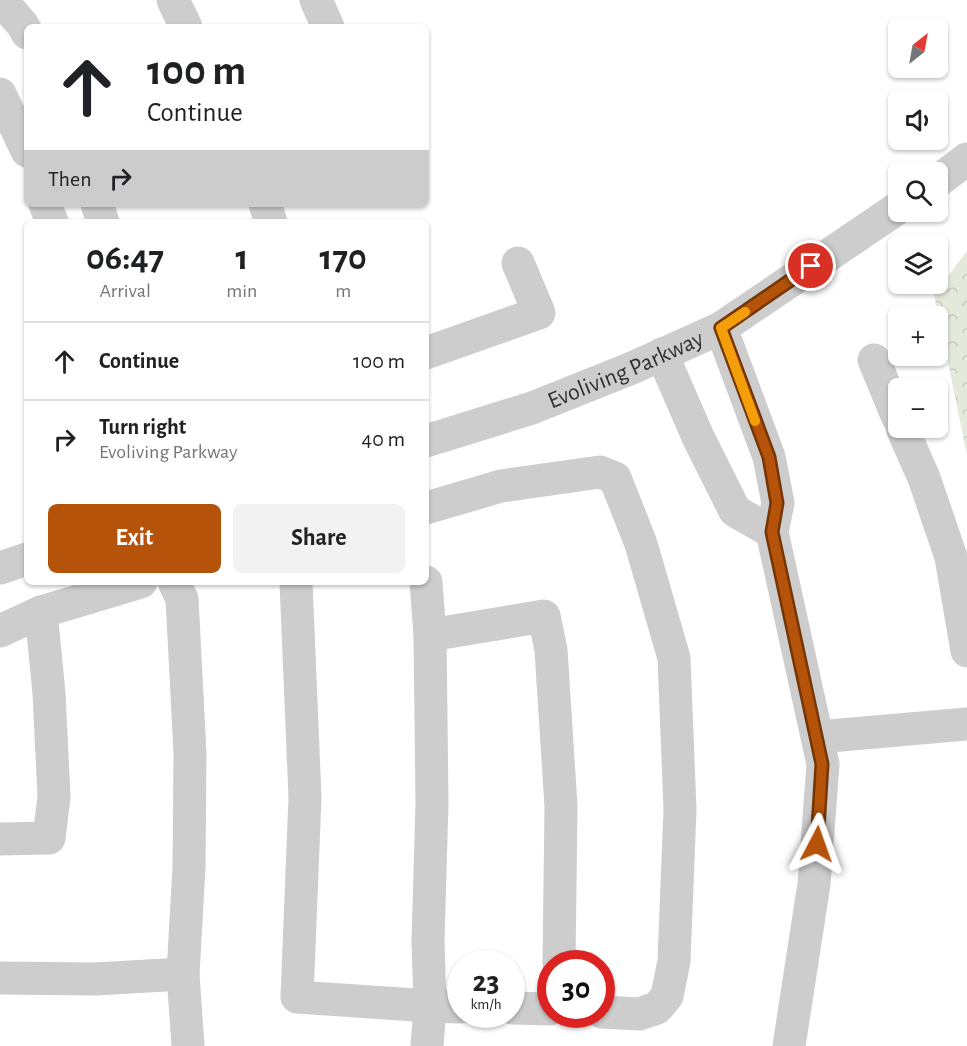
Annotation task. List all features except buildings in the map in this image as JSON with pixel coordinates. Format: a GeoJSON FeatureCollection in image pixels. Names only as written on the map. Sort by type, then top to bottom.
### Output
{"type":"FeatureCollection","features":[{"type":"Feature","properties":{"kind":"street"},"geometry":{"type":"LineString","coordinates":[[1,0],[24,28]]}},
{"type":"Feature","properties":{"kind":"street"},"geometry":{"type":"LineString","coordinates":[[173,0],[185,24]]}},
{"type":"Feature","properties":{"kind":"street"},"geometry":{"type":"LineString","coordinates":[[316,0],[327,24]]}},
{"type":"Feature","properties":{"kind":"street"},"geometry":{"type":"LineString","coordinates":[[0,94],[24,145]]}},
{"type":"Feature","properties":{"kind":"street"},"geometry":{"type":"LineString","coordinates":[[948,173],[967,159]]}},
{"type":"Feature","properties":{"kind":"street","name":"Evoliving Parkway"},"geometry":{"type":"LineString","coordinates":[[429,440],[532,408],[632,368],[721,328],[888,215]]}},
{"type":"Feature","properties":{"kind":"street"},"geometry":{"type":"LineString","coordinates":[[429,352],[539,313],[518,263]]}},
{"type":"Feature","properties":{"kind":"street"},"geometry":{"type":"LineString","coordinates":[[721,328],[769,457],[777,503],[772,532],[822,764],[814,884],[789,1046]]}},
{"type":"Feature","properties":{"kind":"street"},"geometry":{"type":"LineString","coordinates":[[662,354],[698,437],[735,511],[772,532]]}},
{"type":"Feature","properties":{"kind":"street"},"geometry":{"type":"LineString","coordinates":[[874,360],[888,394]]}},
{"type":"Feature","properties":{"kind":"street"},"geometry":{"type":"LineString","coordinates":[[907,438],[924,478],[951,557],[967,651]]}},
{"type":"Feature","properties":{"kind":"street"},"geometry":{"type":"LineString","coordinates":[[429,507],[501,486],[600,472],[615,478],[642,544],[674,658],[680,810],[674,961],[667,996],[657,1008],[639,1014],[615,1013]]}},
{"type":"Feature","properties":{"kind":"street"},"geometry":{"type":"LineString","coordinates":[[0,568],[24,560]]}},
{"type":"Feature","properties":{"kind":"street"},"geometry":{"type":"LineString","coordinates":[[0,631],[41,612],[131,585]]}},
{"type":"Feature","properties":{"kind":"street"},"geometry":{"type":"LineString","coordinates":[[175,585],[182,599],[190,753],[189,867],[183,974],[188,1046]]}},
{"type":"Feature","properties":{"kind":"street"},"geometry":{"type":"LineString","coordinates":[[296,585],[305,797],[297,997],[445,1007]]}},
{"type":"Feature","properties":{"kind":"street"},"geometry":{"type":"LineString","coordinates":[[426,585],[430,635],[432,803],[428,940],[445,1007],[427,1046]]}},
{"type":"Feature","properties":{"kind":"street"},"geometry":{"type":"LineString","coordinates":[[0,839],[50,838],[54,796],[49,693],[41,612]]}},
{"type":"Feature","properties":{"kind":"street"},"geometry":{"type":"LineString","coordinates":[[430,635],[544,616],[551,650],[561,806],[559,950]]}},
{"type":"Feature","properties":{"kind":"street"},"geometry":{"type":"LineString","coordinates":[[818,737],[967,724]]}},
{"type":"Feature","properties":{"kind":"street"},"geometry":{"type":"LineString","coordinates":[[0,978],[95,979],[183,974]]}},
{"type":"Feature","properties":{"kind":"green space"},"geometry":{"type":"Polygon","coordinates":[[[967,251],[967,455],[948,363],[948,306],[936,306],[934,295],[948,294],[948,276],[967,251]]]}},
{"type":"Feature","properties":{"kind":"slow traffic"},"geometry":{"type":"LineString","coordinates":[[745,312],[721,328],[755,421]]}},
{"type":"Feature","properties":{"kind":"route"},"geometry":{"type":"LineString","coordinates":[[811,266],[721,328],[769,457],[777,503],[772,532],[822,764],[817,844]]}}]}
